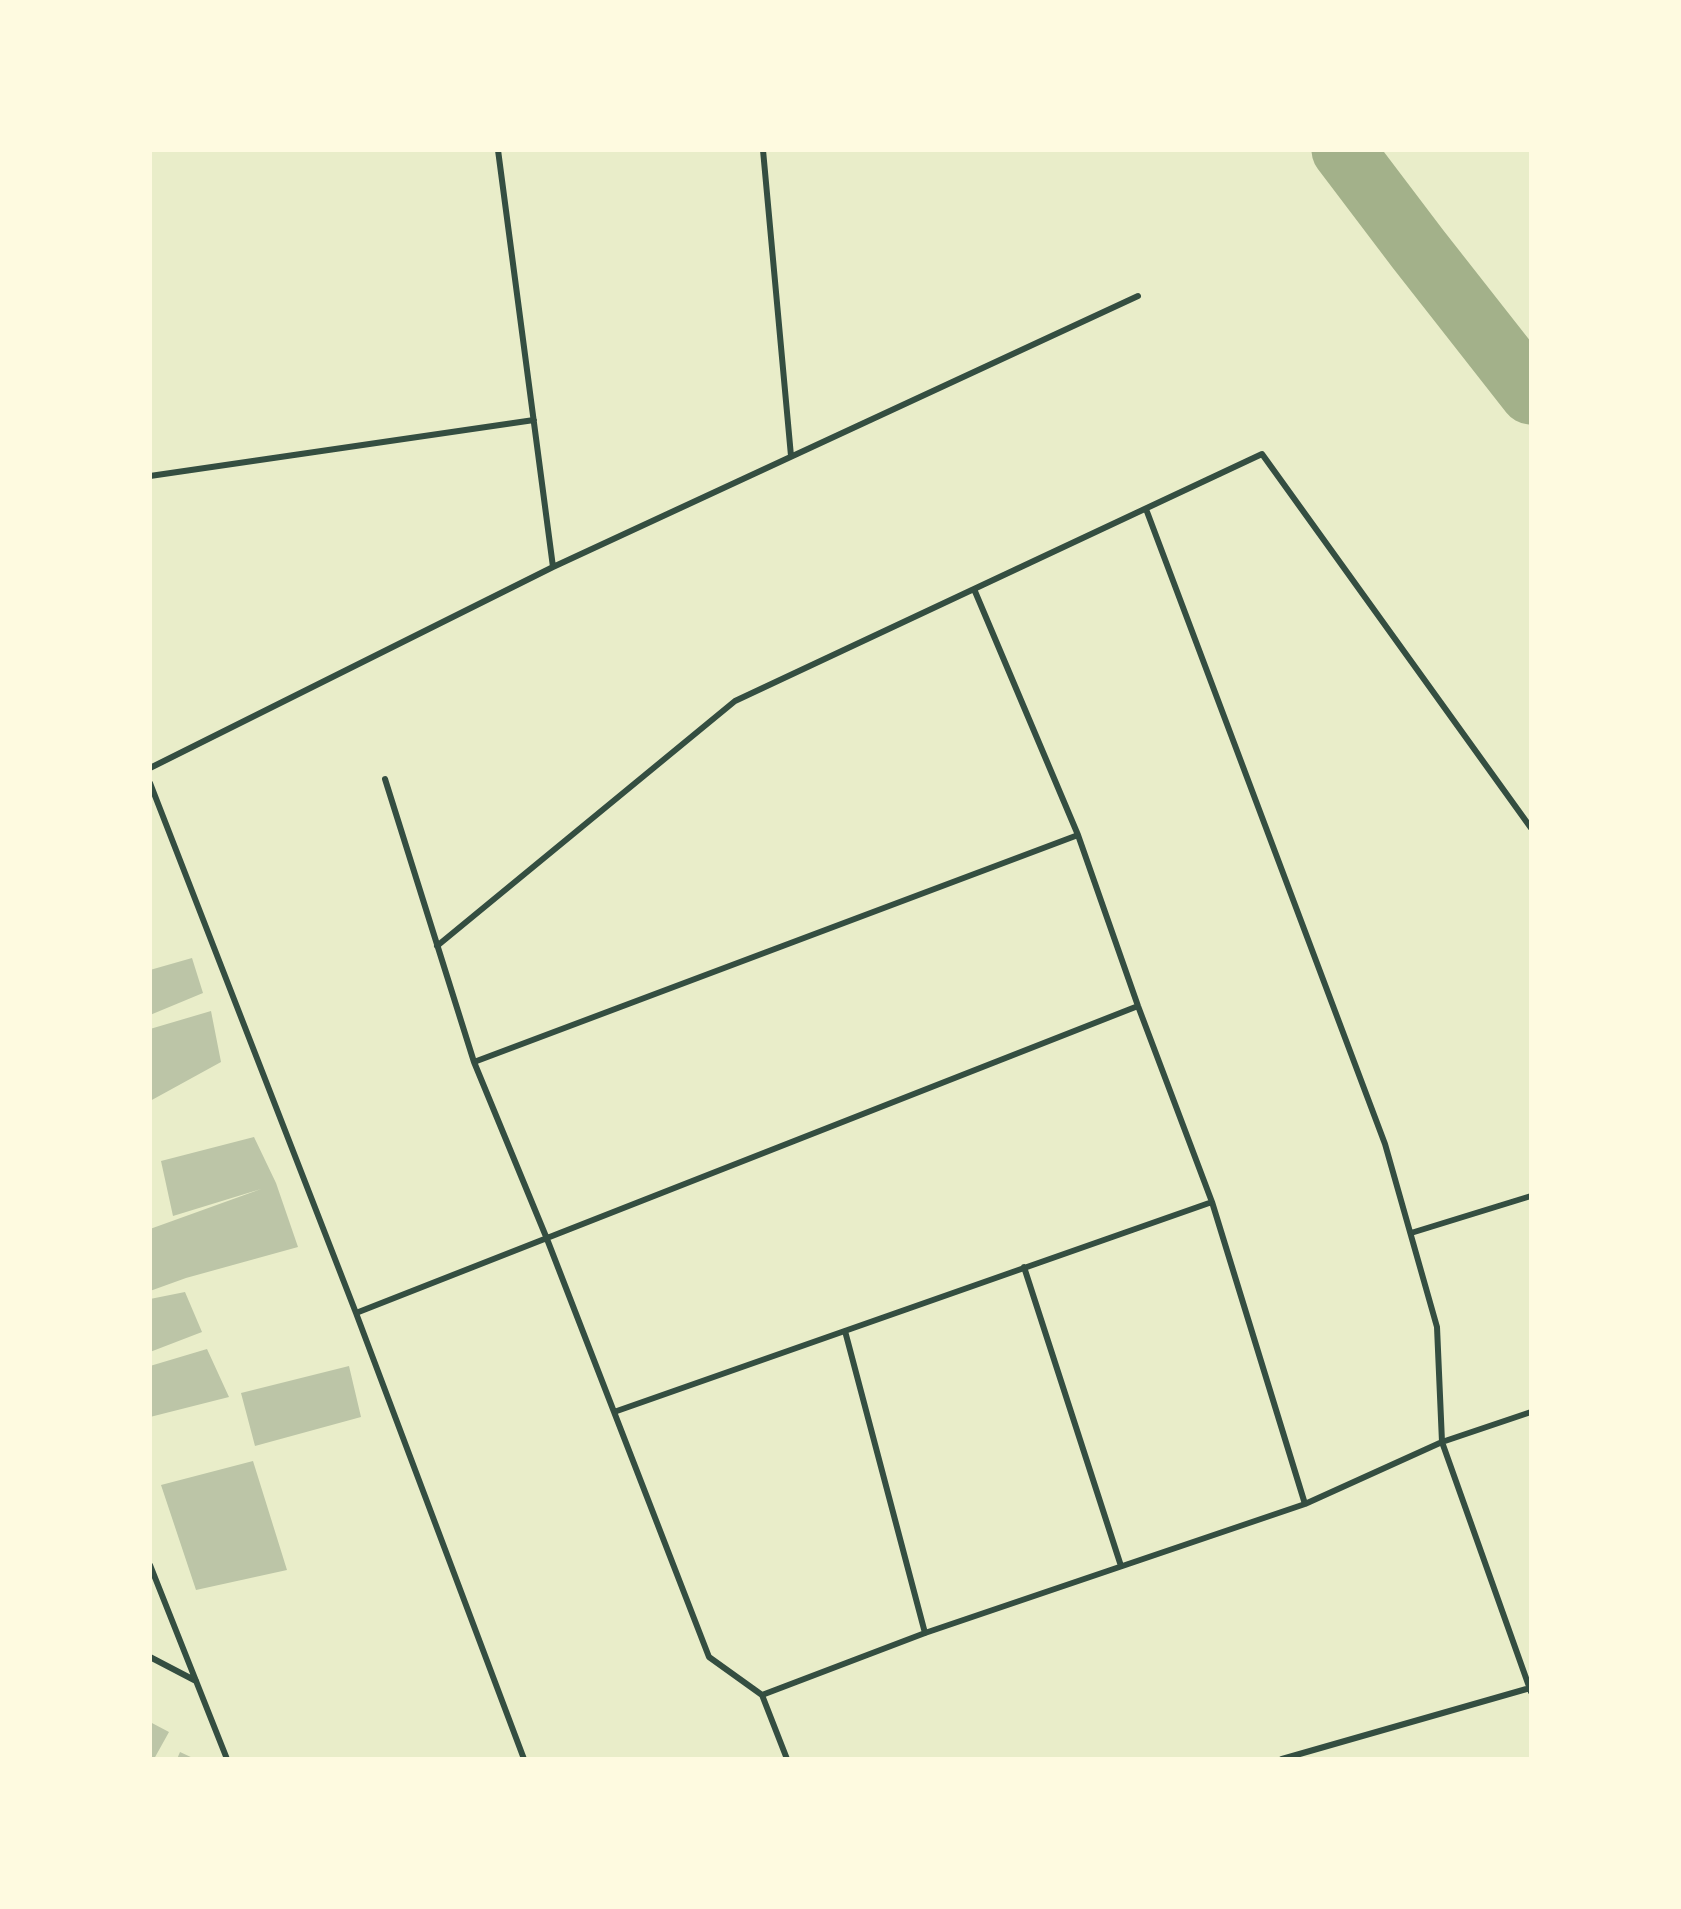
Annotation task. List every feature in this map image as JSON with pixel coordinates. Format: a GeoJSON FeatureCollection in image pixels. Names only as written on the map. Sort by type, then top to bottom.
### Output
{"type":"FeatureCollection","features":[{"type":"Feature","properties":{"kind":"street"},"geometry":{"type":"LineString","coordinates":[[498,150],[553,567]]}},
{"type":"Feature","properties":{"kind":"street"},"geometry":{"type":"LineString","coordinates":[[762,150],[791,456]]}},
{"type":"Feature","properties":{"kind":"street"},"geometry":{"type":"LineString","coordinates":[[150,768],[553,567],[1138,296]]}},
{"type":"Feature","properties":{"kind":"street"},"geometry":{"type":"LineString","coordinates":[[150,476],[534,420]]}},
{"type":"Feature","properties":{"kind":"street"},"geometry":{"type":"LineString","coordinates":[[437,946],[735,701],[1262,454],[1531,828]]}},
{"type":"Feature","properties":{"kind":"street"},"geometry":{"type":"LineString","coordinates":[[1146,509],[1385,1144],[1437,1327],[1442,1442],[1530,1690],[1303,1756],[1282,1759]]}},
{"type":"Feature","properties":{"kind":"street"},"geometry":{"type":"LineString","coordinates":[[974,590],[1078,835],[1138,1006],[1212,1202],[1305,1504]]}},
{"type":"Feature","properties":{"kind":"street"},"geometry":{"type":"LineString","coordinates":[[385,779],[474,1062],[547,1239],[709,1657],[762,1695],[787,1759]]}},
{"type":"Feature","properties":{"kind":"street"},"geometry":{"type":"LineString","coordinates":[[150,783],[356,1313],[524,1759]]}},
{"type":"Feature","properties":{"kind":"street"},"geometry":{"type":"LineString","coordinates":[[474,1062],[1078,835]]}},
{"type":"Feature","properties":{"kind":"street"},"geometry":{"type":"LineString","coordinates":[[356,1313],[1138,1006]]}},
{"type":"Feature","properties":{"kind":"street"},"geometry":{"type":"LineString","coordinates":[[1410,1233],[1531,1196]]}},
{"type":"Feature","properties":{"kind":"street"},"geometry":{"type":"LineString","coordinates":[[614,1412],[1212,1202]]}},
{"type":"Feature","properties":{"kind":"street"},"geometry":{"type":"LineString","coordinates":[[1024,1268],[1121,1566]]}},
{"type":"Feature","properties":{"kind":"street"},"geometry":{"type":"LineString","coordinates":[[845,1331],[925,1633]]}},
{"type":"Feature","properties":{"kind":"street"},"geometry":{"type":"LineString","coordinates":[[762,1695],[925,1633],[1305,1504],[1442,1442],[1531,1412]]}},
{"type":"Feature","properties":{"kind":"street"},"geometry":{"type":"LineString","coordinates":[[150,1565],[226,1759]]}},
{"type":"Feature","properties":{"kind":"street"},"geometry":{"type":"LineString","coordinates":[[150,1657],[197,1682]]}},
{"type":"Feature","properties":{"kind":"building"},"geometry":{"type":"Polygon","coordinates":[[[192,958],[203,993],[150,1015],[150,970],[192,958]]]}},
{"type":"Feature","properties":{"kind":"building"},"geometry":{"type":"Polygon","coordinates":[[[211,1011],[221,1062],[150,1101],[150,1029],[211,1011]]]}},
{"type":"Feature","properties":{"kind":"building"},"geometry":{"type":"Polygon","coordinates":[[[254,1137],[276,1183],[298,1247],[186,1278],[150,1291],[150,1229],[261,1189],[173,1216],[161,1161],[254,1137]]]}},
{"type":"Feature","properties":{"kind":"building"},"geometry":{"type":"Polygon","coordinates":[[[185,1292],[202,1332],[150,1352],[150,1299],[185,1292]]]}},
{"type":"Feature","properties":{"kind":"building"},"geometry":{"type":"Polygon","coordinates":[[[207,1349],[229,1397],[150,1417],[150,1366],[207,1349]]]}},
{"type":"Feature","properties":{"kind":"building"},"geometry":{"type":"Polygon","coordinates":[[[349,1366],[361,1417],[255,1446],[241,1393],[349,1366]]]}},
{"type":"Feature","properties":{"kind":"building"},"geometry":{"type":"Polygon","coordinates":[[[253,1461],[287,1570],[196,1590],[161,1485],[253,1461]]]}},
{"type":"Feature","properties":{"kind":"building"},"geometry":{"type":"Polygon","coordinates":[[[150,1722],[169,1732],[154,1759],[150,1759],[150,1722]]]}},
{"type":"Feature","properties":{"kind":"building"},"geometry":{"type":"Polygon","coordinates":[[[180,1752],[195,1759],[177,1759],[180,1752]]]}},
{"type":"Feature","properties":{"kind":"waterway"},"geometry":{"type":"LineString","coordinates":[[1343,150],[1531,393]]}}]}
